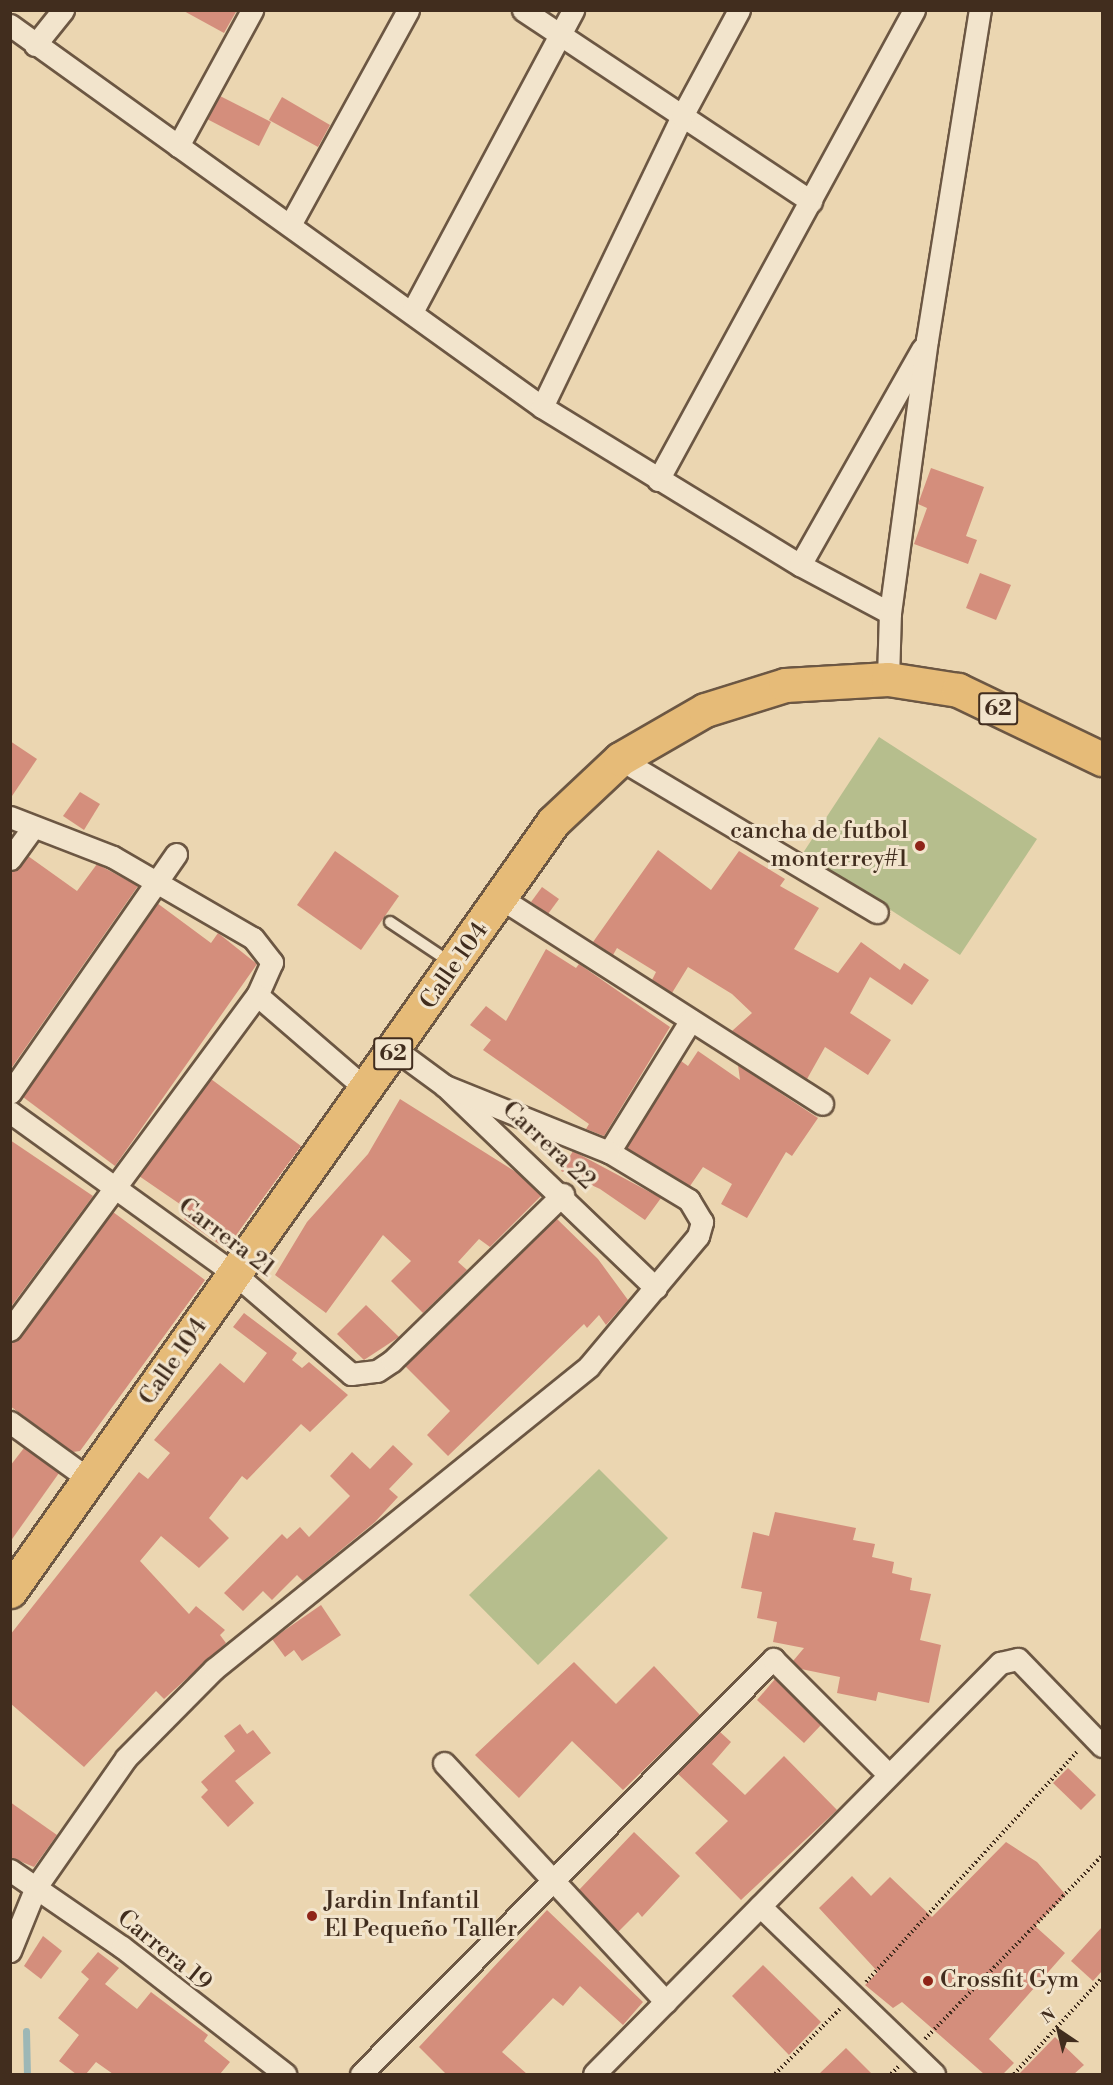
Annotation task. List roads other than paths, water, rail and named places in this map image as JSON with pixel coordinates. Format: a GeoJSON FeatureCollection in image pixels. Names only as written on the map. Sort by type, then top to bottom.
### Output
{"type":"FeatureCollection","features":[{"type":"Feature","properties":{"kind":"main road","name":"Calle 104"},"geometry":{"type":"LineString","coordinates":[[10,1591],[456,966],[553,822],[620,759],[705,710],[785,685],[888,679]]}},
{"type":"Feature","properties":{"kind":"main road","name":"62"},"geometry":{"type":"LineString","coordinates":[[888,679],[958,690],[1102,759]]}},
{"type":"Feature","properties":{"kind":"street"},"geometry":{"type":"LineString","coordinates":[[35,45],[63,10]]}},
{"type":"Feature","properties":{"kind":"street"},"geometry":{"type":"LineString","coordinates":[[178,146],[252,10]]}},
{"type":"Feature","properties":{"kind":"street"},"geometry":{"type":"LineString","coordinates":[[290,225],[408,10]]}},
{"type":"Feature","properties":{"kind":"street"},"geometry":{"type":"LineString","coordinates":[[523,10],[811,201]]}},
{"type":"Feature","properties":{"kind":"street"},"geometry":{"type":"LineString","coordinates":[[413,310],[573,10]]}},
{"type":"Feature","properties":{"kind":"street"},"geometry":{"type":"LineString","coordinates":[[542,408],[682,116],[740,10]]}},
{"type":"Feature","properties":{"kind":"street"},"geometry":{"type":"LineString","coordinates":[[658,480],[914,10]]}},
{"type":"Feature","properties":{"kind":"street"},"geometry":{"type":"LineString","coordinates":[[888,679],[890,613],[927,340],[980,10]]}},
{"type":"Feature","properties":{"kind":"street"},"geometry":{"type":"LineString","coordinates":[[10,25],[35,45],[413,310],[542,408],[800,565],[890,613]]}},
{"type":"Feature","properties":{"kind":"street"},"geometry":{"type":"LineString","coordinates":[[800,565],[927,340]]}},
{"type":"Feature","properties":{"kind":"street"},"geometry":{"type":"LineString","coordinates":[[620,759],[877,912]]}},
{"type":"Feature","properties":{"kind":"street"},"geometry":{"type":"LineString","coordinates":[[10,817],[32,829],[96,848],[262,945],[271,968],[257,995],[10,1330]]}},
{"type":"Feature","properties":{"kind":"street"},"geometry":{"type":"LineString","coordinates":[[10,859],[32,829]]}},
{"type":"Feature","properties":{"kind":"street"},"geometry":{"type":"LineString","coordinates":[[10,1093],[176,854]]}},
{"type":"Feature","properties":{"kind":"street"},"geometry":{"type":"LineString","coordinates":[[502,899],[822,1104]]}},
{"type":"Feature","properties":{"kind":"street"},"geometry":{"type":"LineString","coordinates":[[257,995],[367,1090]]}},
{"type":"Feature","properties":{"kind":"street"},"geometry":{"type":"LineString","coordinates":[[609,1152],[691,1020]]}},
{"type":"Feature","properties":{"kind":"street","name":"Carrera 22"},"geometry":{"type":"LineString","coordinates":[[396,1050],[445,1086],[563,1194],[656,1288]]}},
{"type":"Feature","properties":{"kind":"street"},"geometry":{"type":"LineString","coordinates":[[10,1951],[36,1887],[126,1758],[214,1669],[589,1366],[698,1236],[698,1208],[609,1152],[445,1086]]}},
{"type":"Feature","properties":{"kind":"street","name":"Carrera 21"},"geometry":{"type":"LineString","coordinates":[[10,1112],[236,1275],[351,1374],[377,1371],[563,1194]]}},
{"type":"Feature","properties":{"kind":"street"},"geometry":{"type":"LineString","coordinates":[[10,1422],[90,1480]]}},
{"type":"Feature","properties":{"kind":"street"},"geometry":{"type":"LineString","coordinates":[[594,2074],[888,1774],[1010,1658],[1018,1659],[1099,1736]]}},
{"type":"Feature","properties":{"kind":"street"},"geometry":{"type":"LineString","coordinates":[[361,2074],[773,1659],[888,1774]]}},
{"type":"Feature","properties":{"kind":"street"},"geometry":{"type":"LineString","coordinates":[[444,1763],[666,2002]]}},
{"type":"Feature","properties":{"kind":"street","name":"Carrera 19"},"geometry":{"type":"LineString","coordinates":[[10,1870],[36,1887],[285,2074]]}},
{"type":"Feature","properties":{"kind":"street"},"geometry":{"type":"LineString","coordinates":[[760,1906],[934,2074]]}},
{"type":"Feature","properties":{"kind":"lane"},"geometry":{"type":"LineString","coordinates":[[390,922],[456,966]]}},
{"type":"Feature","properties":{"kind":"waterway"},"geometry":{"type":"LineString","coordinates":[[26,2031],[27,2074]]}},
{"type":"Feature","properties":{"kind":"place","name":"cancha de futbol monterrey#1"},"geometry":{"type":"Point","coordinates":[920,846]}},
{"type":"Feature","properties":{"kind":"place","name":"Jardin Infantil El Pequeño Taller"},"geometry":{"type":"Point","coordinates":[312,1916]}},
{"type":"Feature","properties":{"kind":"place","name":"Crossfit Gym"},"geometry":{"type":"Point","coordinates":[928,1981]}}]}
